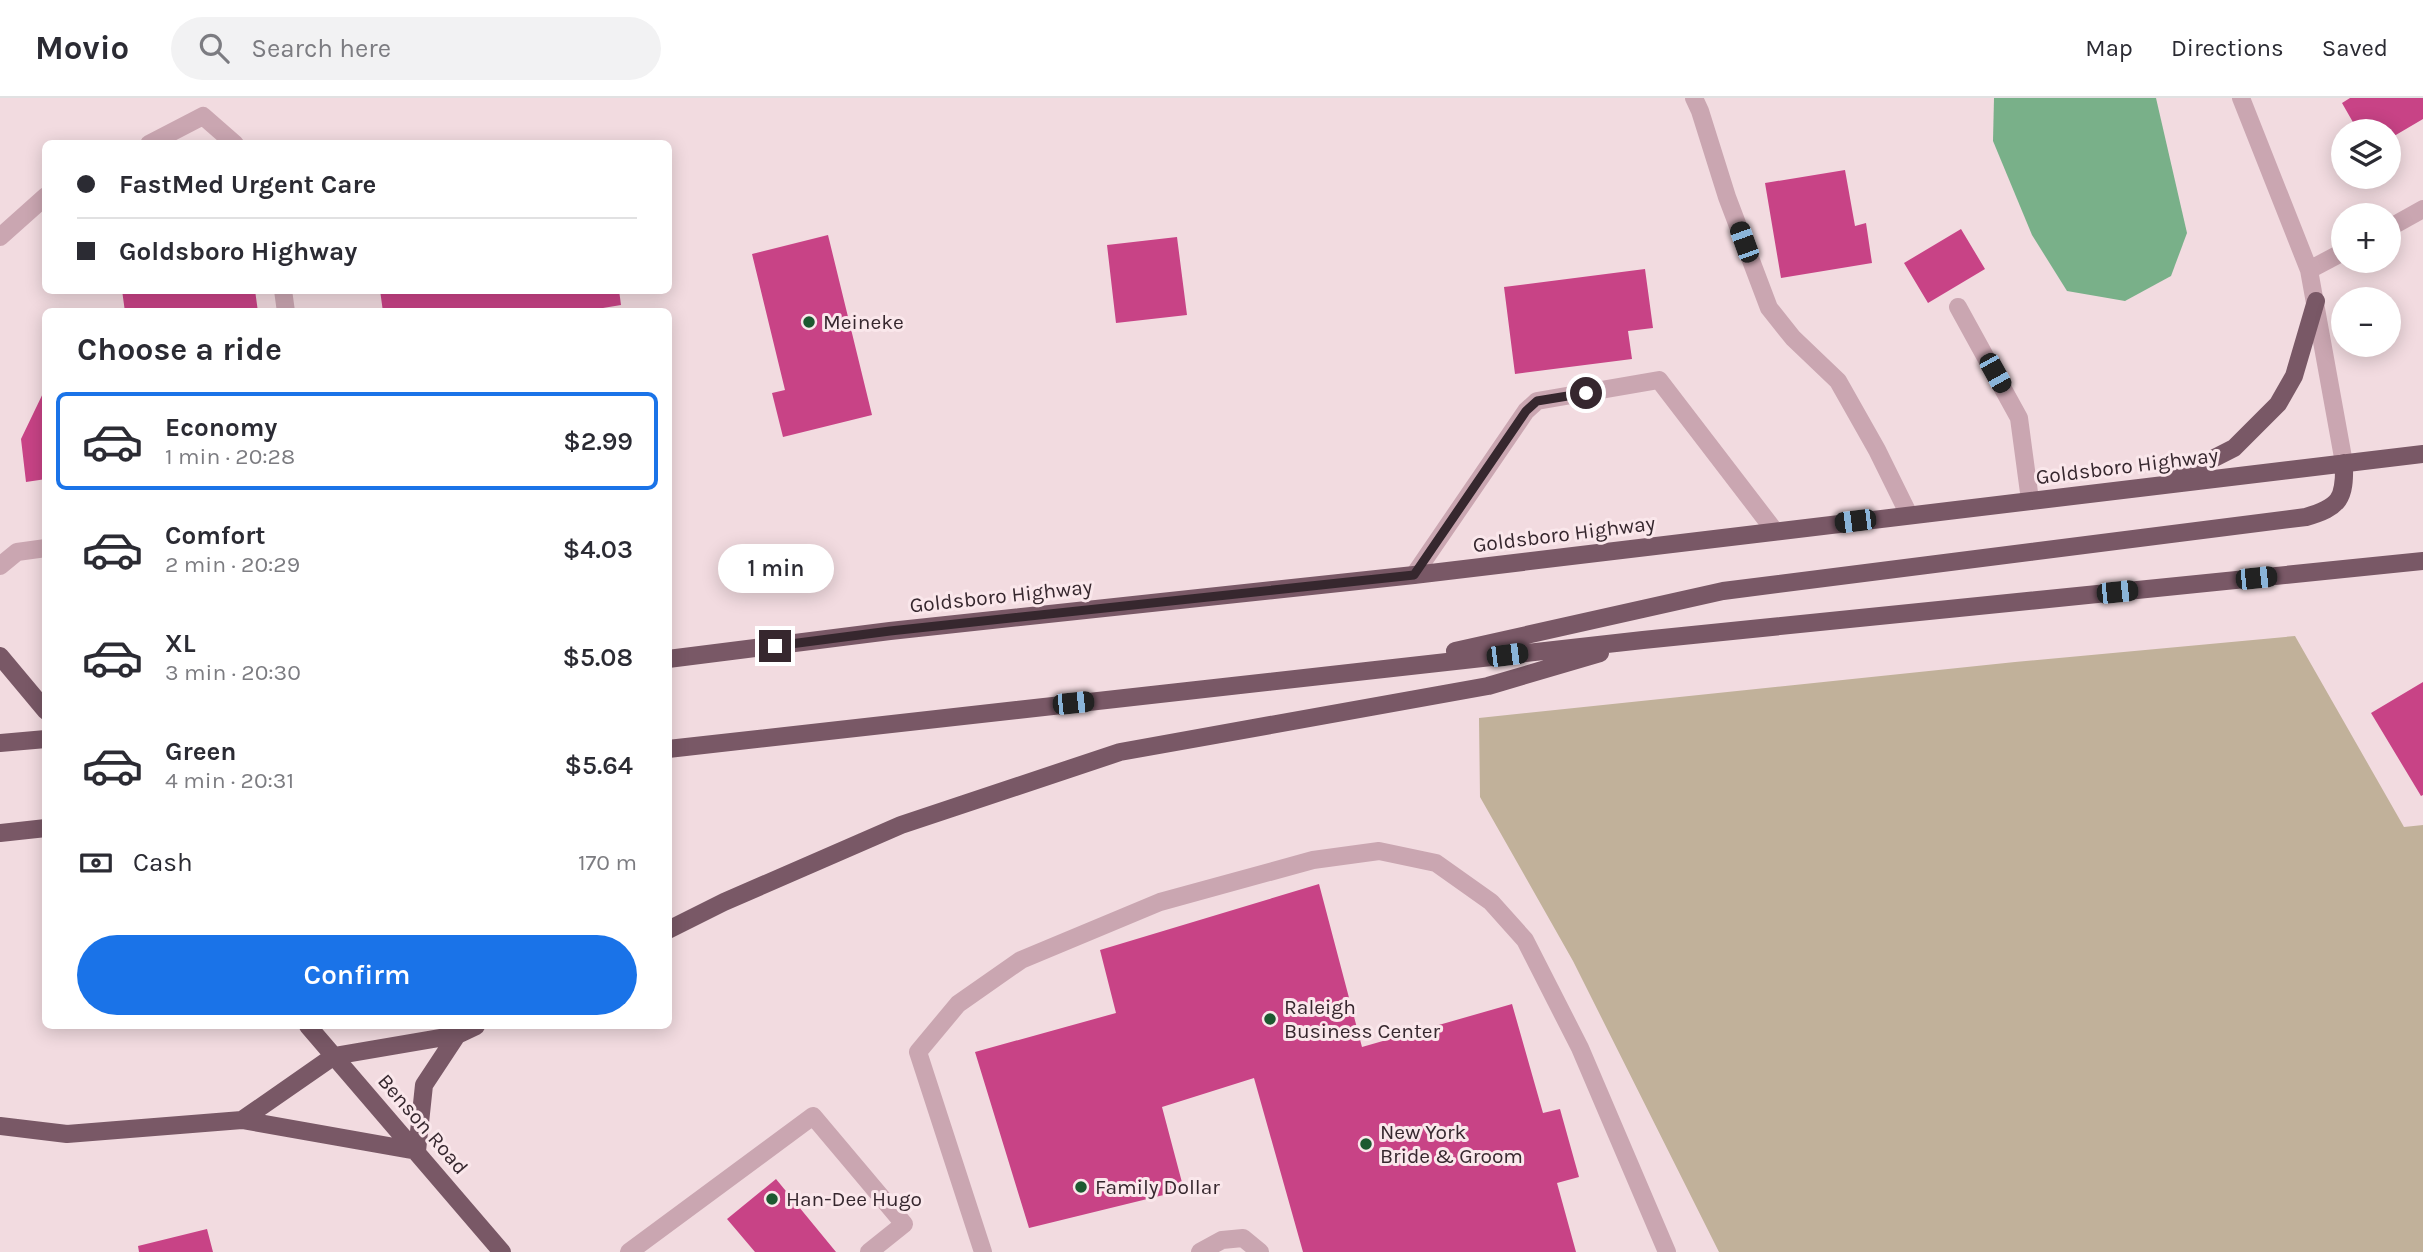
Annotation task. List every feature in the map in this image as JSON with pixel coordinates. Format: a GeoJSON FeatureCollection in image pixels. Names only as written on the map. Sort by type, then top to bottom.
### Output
{"type":"FeatureCollection","features":[{"type":"Feature","properties":{"kind":"main road"},"geometry":{"type":"LineString","coordinates":[[2162,485],[2234,448],[2278,404],[2294,376],[2316,301]]}},
{"type":"Feature","properties":{"kind":"main road","name":"Goldsboro Highway"},"geometry":{"type":"LineString","coordinates":[[672,658],[890,631],[1414,575],[2423,454]]}},
{"type":"Feature","properties":{"kind":"main road"},"geometry":{"type":"LineString","coordinates":[[1370,670],[1723,591],[2306,517],[2333,507],[2340,498],[2344,487],[2344,463]]}},
{"type":"Feature","properties":{"kind":"main road"},"geometry":{"type":"LineString","coordinates":[[672,749],[1643,640],[2423,561]]}},
{"type":"Feature","properties":{"kind":"main road"},"geometry":{"type":"LineString","coordinates":[[672,928],[724,902],[901,825],[1120,751],[1488,686],[1643,640]]}},
{"type":"Feature","properties":{"kind":"main road"},"geometry":{"type":"LineString","coordinates":[[0,656],[42,706]]}},
{"type":"Feature","properties":{"kind":"main road"},"geometry":{"type":"LineString","coordinates":[[0,743],[42,739]]}},
{"type":"Feature","properties":{"kind":"main road"},"geometry":{"type":"LineString","coordinates":[[0,833],[42,828]]}},
{"type":"Feature","properties":{"kind":"main road","name":"Benson Road"},"geometry":{"type":"LineString","coordinates":[[312,1029],[502,1252]]}},
{"type":"Feature","properties":{"kind":"main road"},"geometry":{"type":"LineString","coordinates":[[242,1120],[334,1056],[457,1035],[470,1029]]}},
{"type":"Feature","properties":{"kind":"main road"},"geometry":{"type":"LineString","coordinates":[[0,1126],[67,1134],[242,1120],[417,1151],[424,1086],[457,1035]]}},
{"type":"Feature","properties":{"kind":"street"},"geometry":{"type":"LineString","coordinates":[[1694,98],[1727,197],[1769,308],[1793,338],[1838,381],[1909,514]]}},
{"type":"Feature","properties":{"kind":"street"},"geometry":{"type":"LineString","coordinates":[[2241,98],[2309,270],[2344,463]]}},
{"type":"Feature","properties":{"kind":"street"},"geometry":{"type":"LineString","coordinates":[[157,140],[203,116],[230,140]]}},
{"type":"Feature","properties":{"kind":"street"},"geometry":{"type":"LineString","coordinates":[[0,237],[42,200]]}},
{"type":"Feature","properties":{"kind":"street"},"geometry":{"type":"LineString","coordinates":[[2401,221],[2423,209]]}},
{"type":"Feature","properties":{"kind":"street"},"geometry":{"type":"LineString","coordinates":[[2309,270],[2331,258]]}},
{"type":"Feature","properties":{"kind":"street"},"geometry":{"type":"LineString","coordinates":[[1958,307],[2019,418],[2030,500]]}},
{"type":"Feature","properties":{"kind":"street"},"geometry":{"type":"LineString","coordinates":[[1414,575],[1526,411],[1537,401],[1659,380],[1774,530]]}},
{"type":"Feature","properties":{"kind":"street"},"geometry":{"type":"LineString","coordinates":[[0,566],[17,552],[42,549]]}},
{"type":"Feature","properties":{"kind":"street"},"geometry":{"type":"LineString","coordinates":[[982,1252],[918,1052],[958,1004],[1021,960],[1160,902],[1313,860],[1379,851],[1436,863],[1491,902],[1525,940],[1580,1048],[1667,1252]]}},
{"type":"Feature","properties":{"kind":"street"},"geometry":{"type":"LineString","coordinates":[[629,1252],[813,1116],[904,1224],[869,1252]]}},
{"type":"Feature","properties":{"kind":"street"},"geometry":{"type":"LineString","coordinates":[[1200,1252],[1222,1240],[1243,1238],[1260,1252]]}},
{"type":"Feature","properties":{"kind":"shaded area"},"geometry":{"type":"Polygon","coordinates":[[[1994,98],[2156,98],[2187,233],[2171,276],[2125,301],[2067,291],[2032,235],[1993,141],[1994,98]]]}},
{"type":"Feature","properties":{"kind":"shaded area"},"geometry":{"type":"Polygon","coordinates":[[[2295,636],[2404,827],[2423,825],[2423,1252],[1719,1252],[1573,961],[1480,797],[1479,718],[2015,662],[2295,636]]]}},
{"type":"Feature","properties":{"kind":"building"},"geometry":{"type":"Polygon","coordinates":[[[2350,98],[2423,98],[2423,119],[2401,132],[2401,119],[2351,119],[2342,103],[2350,98]]]}},
{"type":"Feature","properties":{"kind":"building"},"geometry":{"type":"Polygon","coordinates":[[[1845,170],[1855,226],[1866,223],[1872,263],[1781,278],[1765,183],[1845,170]]]}},
{"type":"Feature","properties":{"kind":"building"},"geometry":{"type":"Polygon","coordinates":[[[1961,229],[1985,269],[1928,303],[1904,263],[1961,229]]]}},
{"type":"Feature","properties":{"kind":"building","name":"Meineke"},"geometry":{"type":"Polygon","coordinates":[[[828,235],[872,415],[783,437],[772,393],[785,390],[752,254],[828,235]]]}},
{"type":"Feature","properties":{"kind":"building"},"geometry":{"type":"Polygon","coordinates":[[[1177,237],[1187,315],[1116,323],[1107,245],[1177,237]]]}},
{"type":"Feature","properties":{"kind":"building"},"geometry":{"type":"Polygon","coordinates":[[[1645,269],[1653,328],[1628,331],[1632,359],[1515,374],[1504,287],[1645,269]]]}},
{"type":"Feature","properties":{"kind":"building"},"geometry":{"type":"Polygon","coordinates":[[[123,294],[256,294],[257,308],[124,308],[123,294]]]}},
{"type":"Feature","properties":{"kind":"building"},"geometry":{"type":"Polygon","coordinates":[[[381,294],[620,294],[621,305],[603,308],[382,308],[381,294]]]}},
{"type":"Feature","properties":{"kind":"building"},"geometry":{"type":"Polygon","coordinates":[[[42,395],[42,480],[26,482],[21,439],[42,395]]]}},
{"type":"Feature","properties":{"kind":"building"},"geometry":{"type":"Polygon","coordinates":[[[2423,682],[2423,795],[2421,796],[2371,713],[2423,682]]]}},
{"type":"Feature","properties":{"kind":"building"},"geometry":{"type":"Polygon","coordinates":[[[1319,884],[1362,1047],[1512,1004],[1543,1113],[1560,1109],[1579,1177],[1557,1183],[1576,1252],[1303,1252],[1254,1078],[1162,1107],[1184,1190],[1029,1228],[975,1052],[1116,1013],[1100,950],[1319,884]]]}},
{"type":"Feature","properties":{"kind":"building","name":"Han-Dee Hugo"},"geometry":{"type":"Polygon","coordinates":[[[776,1179],[836,1252],[755,1252],[727,1219],[776,1179]]]}},
{"type":"Feature","properties":{"kind":"building"},"geometry":{"type":"Polygon","coordinates":[[[207,1229],[213,1252],[139,1252],[138,1246],[207,1229]]]}},
{"type":"Feature","properties":{"kind":"place","name":"Meineke"},"geometry":{"type":"Point","coordinates":[809,322]}},
{"type":"Feature","properties":{"kind":"place","name":"Raleigh Business Center"},"geometry":{"type":"Point","coordinates":[1270,1019]}},
{"type":"Feature","properties":{"kind":"place","name":"New York Bride & Groom"},"geometry":{"type":"Point","coordinates":[1366,1144]}},
{"type":"Feature","properties":{"kind":"place","name":"Family Dollar"},"geometry":{"type":"Point","coordinates":[1081,1187]}},
{"type":"Feature","properties":{"kind":"place","name":"Han-Dee Hugo"},"geometry":{"type":"Point","coordinates":[772,1199]}},
{"type":"Feature","properties":{"kind":"route"},"geometry":{"type":"LineString","coordinates":[[775,646],[890,631],[1414,575],[1526,411],[1537,401],[1586,393]]}}]}
